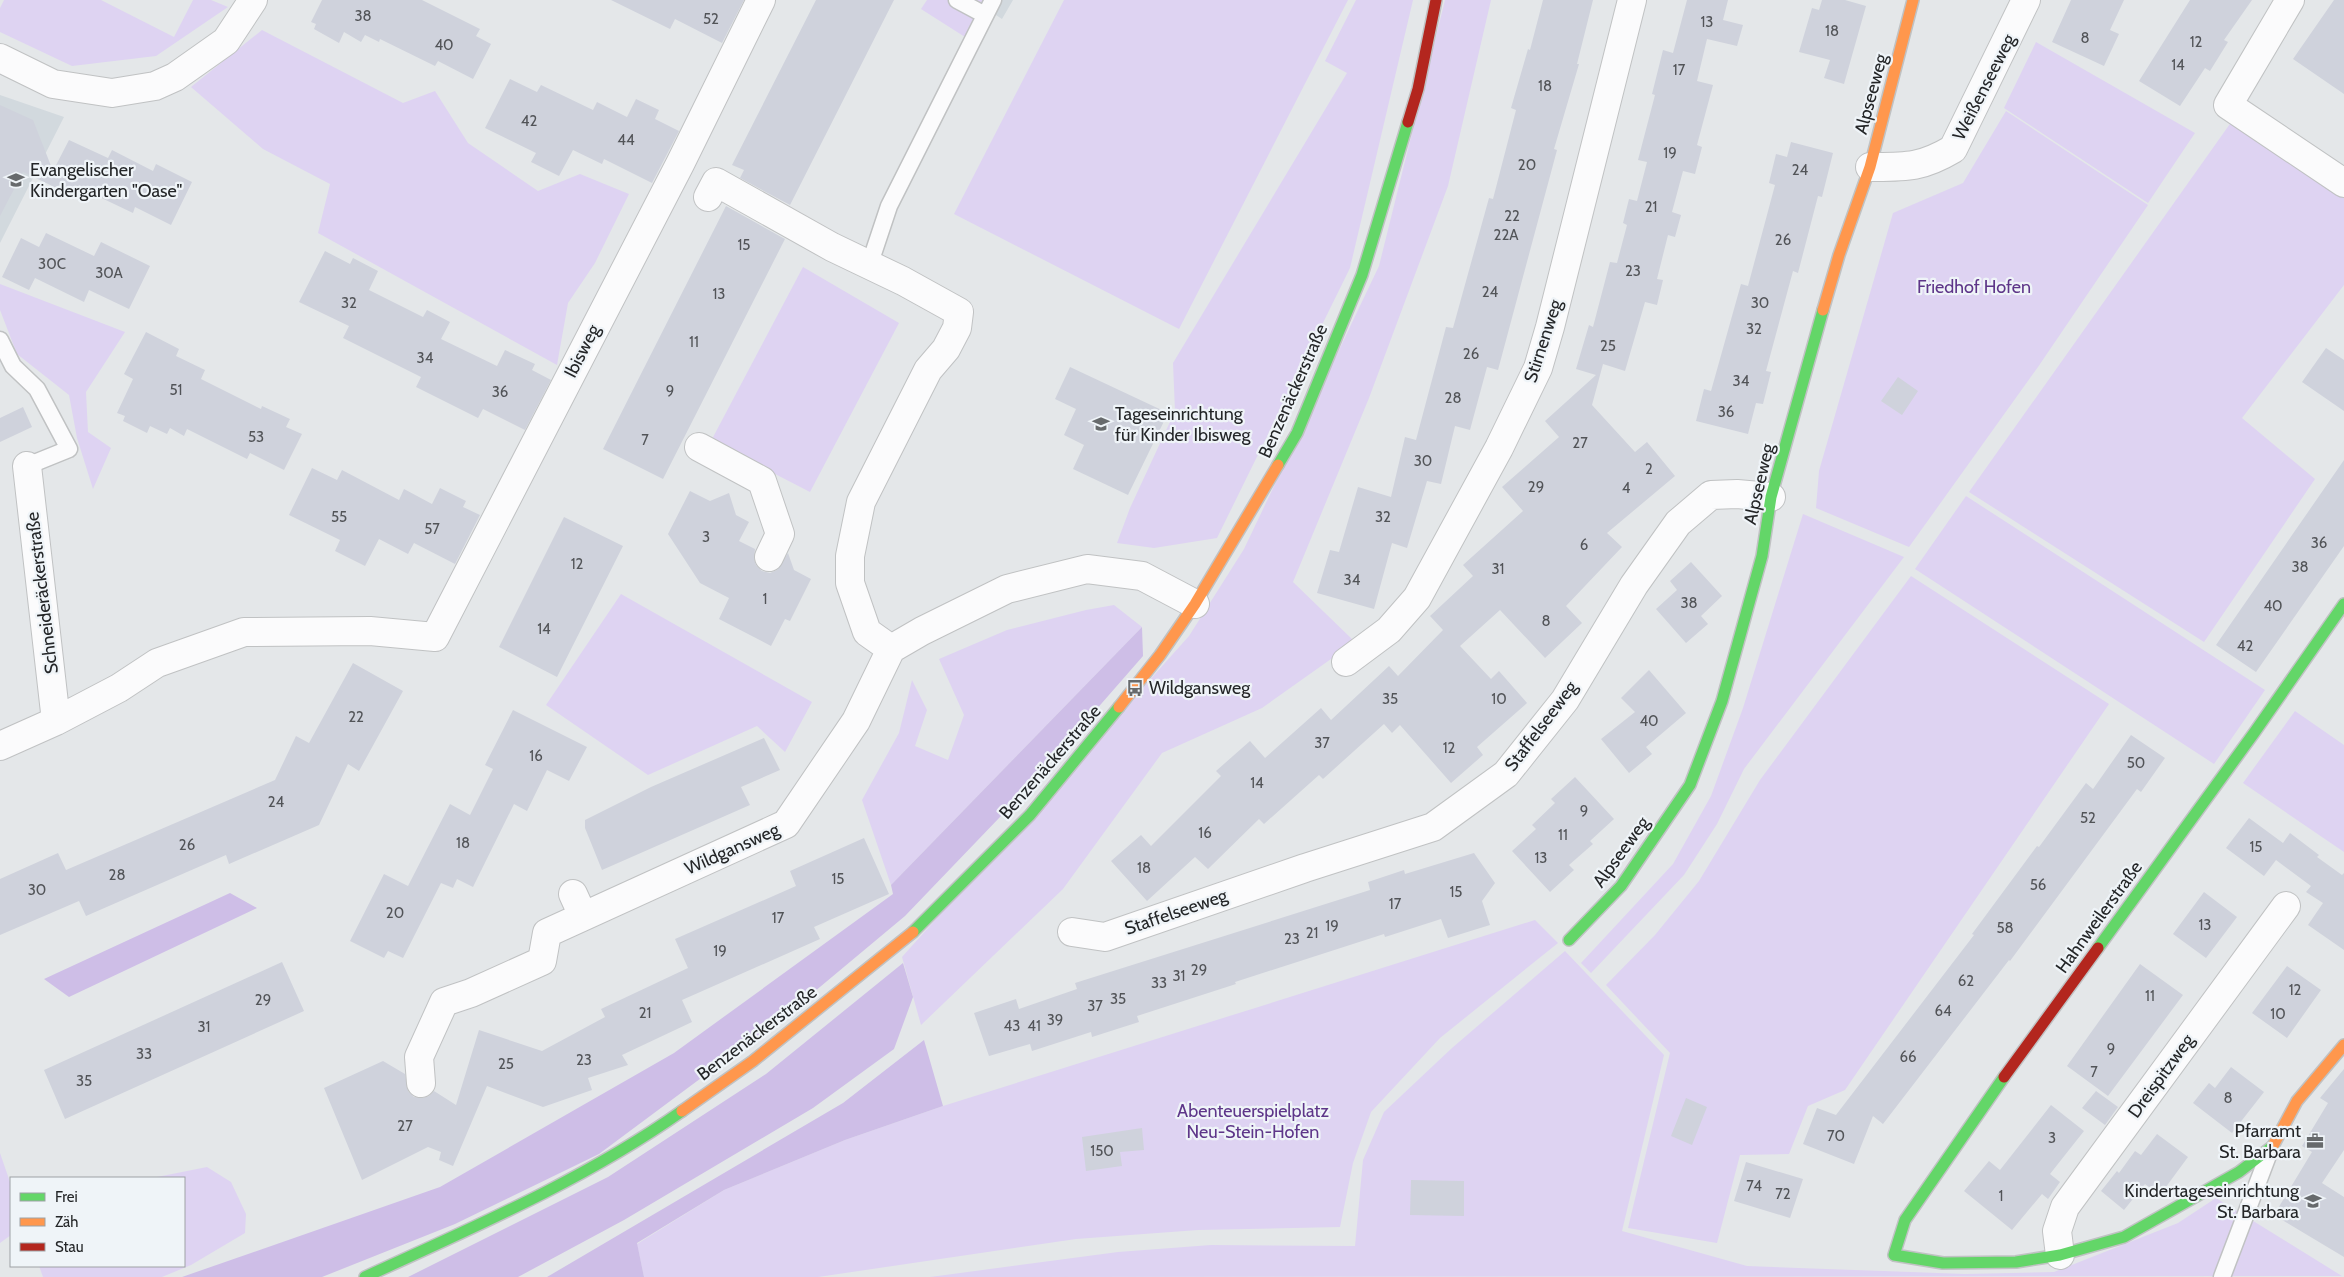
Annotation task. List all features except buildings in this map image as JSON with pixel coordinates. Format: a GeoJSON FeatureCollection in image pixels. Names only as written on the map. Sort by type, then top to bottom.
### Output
{"type":"FeatureCollection","features":[{"type":"Feature","properties":{"kind":"street"},"geometry":{"type":"LineString","coordinates":[[0,58],[53,84],[112,93],[155,86],[175,77],[226,41],[253,0]]}},
{"type":"Feature","properties":{"kind":"street","name":"Ibisweg"},"geometry":{"type":"LineString","coordinates":[[56,721],[119,688],[157,663],[244,632],[370,631],[435,637],[680,164],[760,0]]}},
{"type":"Feature","properties":{"kind":"street","name":"Benzenäckerstraße"},"geometry":{"type":"LineString","coordinates":[[365,1277],[506,1213],[600,1164],[679,1113],[753,1061],[905,940],[1030,815],[1135,688],[1196,604],[1297,433],[1362,275],[1418,89],[1436,0]]}},
{"type":"Feature","properties":{"kind":"street","name":"Stirnenweg"},"geometry":{"type":"LineString","coordinates":[[1346,662],[1389,630],[1417,598],[1499,448],[1538,368],[1632,0]]}},
{"type":"Feature","properties":{"kind":"street","name":"Alpseeweg"},"geometry":{"type":"LineString","coordinates":[[1569,940],[1621,886],[1690,785],[1722,701],[1762,556],[1771,497],[1840,255],[1870,167],[1913,0]]}},
{"type":"Feature","properties":{"kind":"street","name":"Weißenseeweg"},"geometry":{"type":"LineString","coordinates":[[1870,167],[1910,168],[1934,160],[1953,149],[2026,0]]}},
{"type":"Feature","properties":{"kind":"street"},"geometry":{"type":"LineString","coordinates":[[2290,0],[2228,105],[2344,183]]}},
{"type":"Feature","properties":{"kind":"street"},"geometry":{"type":"LineString","coordinates":[[708,197],[716,182],[869,266],[904,281],[959,312],[957,328],[950,342],[928,370],[861,502],[850,556],[850,584],[867,632],[892,648],[1008,589],[1087,569],[1142,576],[1196,604]]}},
{"type":"Feature","properties":{"kind":"street"},"geometry":{"type":"LineString","coordinates":[[699,448],[762,481],[780,534],[769,557]]}},
{"type":"Feature","properties":{"kind":"street","name":"Schneideräckerstraße"},"geometry":{"type":"LineString","coordinates":[[27,466],[56,721]]}},
{"type":"Feature","properties":{"kind":"street","name":"Staffelseeweg"},"geometry":{"type":"LineString","coordinates":[[1072,932],[1105,937],[1305,868],[1433,827],[1506,774],[1565,700],[1634,585],[1678,523],[1711,496],[1737,494],[1771,497]]}},
{"type":"Feature","properties":{"kind":"street","name":"Hahnweilerstraße"},"geometry":{"type":"LineString","coordinates":[[2060,1255],[2016,1262],[1943,1263],[1894,1255],[1905,1220],[1910,1211],[1984,1105],[2254,733],[2344,604]]}},
{"type":"Feature","properties":{"kind":"street","name":"Wildgansweg"},"geometry":{"type":"LineString","coordinates":[[421,1083],[419,1057],[444,1002],[471,993],[542,961],[547,933],[578,905],[786,824],[856,721],[892,648]]}},
{"type":"Feature","properties":{"kind":"street"},"geometry":{"type":"LineString","coordinates":[[0,746],[56,721]]}},
{"type":"Feature","properties":{"kind":"street","name":"Dreispitzweg"},"geometry":{"type":"LineString","coordinates":[[2060,1255],[2057,1231],[2065,1206],[2286,906]]}},
{"type":"Feature","properties":{"kind":"street"},"geometry":{"type":"LineString","coordinates":[[2060,1255],[2124,1237],[2239,1172],[2269,1151],[2278,1140],[2297,1101],[2344,1045]]}},
{"type":"Feature","properties":{"kind":"lane"},"geometry":{"type":"LineString","coordinates":[[957,0],[985,15]]}},
{"type":"Feature","properties":{"kind":"lane"},"geometry":{"type":"LineString","coordinates":[[869,266],[889,206],[993,0]]}},
{"type":"Feature","properties":{"kind":"lane"},"geometry":{"type":"LineString","coordinates":[[0,340],[13,366],[37,389],[69,448],[27,466]]}},
{"type":"Feature","properties":{"kind":"lane"},"geometry":{"type":"LineString","coordinates":[[2222,1277],[2269,1151]]}},
{"type":"Feature","properties":{"kind":"shaded area"},"geometry":{"type":"Polygon","coordinates":[[[973,0],[1013,0],[1002,19],[973,0]]]}},
{"type":"Feature","properties":{"kind":"shaded area","name":"Evangelischer Kindergarten \"Oase\""},"geometry":{"type":"Polygon","coordinates":[[[0,95],[64,117],[0,243],[0,95]]]}},
{"type":"Feature","properties":{"kind":"shaded area"},"geometry":{"type":"Polygon","coordinates":[[[1142,627],[1143,656],[1026,790],[905,916],[790,1012],[599,1154],[455,1224],[322,1277],[182,1277],[440,1187],[674,1053],[893,894],[891,885],[1142,627]]]}},
{"type":"Feature","properties":{"kind":"shaded area"},"geometry":{"type":"Polygon","coordinates":[[[230,893],[257,908],[69,997],[44,979],[230,893]]]}},
{"type":"Feature","properties":{"kind":"shaded area"},"geometry":{"type":"Polygon","coordinates":[[[903,963],[913,997],[894,1049],[813,1108],[624,1220],[518,1277],[408,1277],[608,1177],[766,1074],[903,963]]]}},
{"type":"Feature","properties":{"kind":"shaded area"},"geometry":{"type":"Polygon","coordinates":[[[924,1040],[943,1106],[845,1140],[724,1190],[637,1243],[644,1277],[547,1277],[843,1103],[924,1040]]]}},
{"type":"Feature","properties":{"kind":"green space"},"geometry":{"type":"Polygon","coordinates":[[[4,0],[101,0],[174,37],[193,0],[211,0],[228,7],[156,56],[72,66],[0,32],[0,8],[4,0]]]}},
{"type":"Feature","properties":{"kind":"green space"},"geometry":{"type":"Polygon","coordinates":[[[927,0],[985,0],[965,37],[921,9],[927,0]]]}},
{"type":"Feature","properties":{"kind":"green space"},"geometry":{"type":"Polygon","coordinates":[[[1064,0],[1348,0],[1179,329],[954,214],[1064,0]]]}},
{"type":"Feature","properties":{"kind":"green space"},"geometry":{"type":"Polygon","coordinates":[[[1356,0],[1413,0],[1350,268],[1217,538],[1154,548],[1117,543],[1130,508],[1175,411],[1173,363],[1347,73],[1325,61],[1356,0]]]}},
{"type":"Feature","properties":{"kind":"green space"},"geometry":{"type":"Polygon","coordinates":[[[1445,0],[1491,0],[1448,186],[1369,398],[1293,582],[1355,642],[1262,708],[1162,753],[1063,889],[921,1025],[902,957],[1189,636],[1244,549],[1379,266],[1445,0]]]}},
{"type":"Feature","properties":{"kind":"green space"},"geometry":{"type":"Polygon","coordinates":[[[262,30],[403,103],[435,91],[468,143],[538,191],[580,174],[629,194],[595,263],[568,303],[557,365],[318,233],[330,184],[263,149],[191,87],[262,30]]]}},
{"type":"Feature","properties":{"kind":"green space"},"geometry":{"type":"Polygon","coordinates":[[[2036,42],[2195,133],[2148,203],[2004,108],[2036,42]]]}},
{"type":"Feature","properties":{"kind":"green space","name":"Friedhof Hofen"},"geometry":{"type":"Polygon","coordinates":[[[2006,111],[2148,205],[2038,367],[1909,547],[1816,508],[1819,471],[1893,213],[1963,183],[2006,111]]]}},
{"type":"Feature","properties":{"kind":"green space"},"geometry":{"type":"Polygon","coordinates":[[[2232,121],[2344,197],[2344,285],[2242,418],[2315,479],[2204,642],[1969,492],[2232,121]]]}},
{"type":"Feature","properties":{"kind":"green space"},"geometry":{"type":"Polygon","coordinates":[[[803,267],[899,323],[810,492],[711,441],[803,267]]]}},
{"type":"Feature","properties":{"kind":"green space"},"geometry":{"type":"Polygon","coordinates":[[[0,284],[125,332],[86,392],[88,432],[111,448],[93,489],[77,438],[69,395],[17,354],[0,310],[0,284]]]}},
{"type":"Feature","properties":{"kind":"green space"},"geometry":{"type":"Polygon","coordinates":[[[1966,496],[2265,690],[2214,764],[1915,569],[1966,496]]]}},
{"type":"Feature","properties":{"kind":"green space"},"geometry":{"type":"Polygon","coordinates":[[[1803,514],[1904,557],[1744,769],[1717,824],[1684,875],[1591,973],[1581,963],[1673,864],[1711,796],[1743,708],[1803,514]]]}},
{"type":"Feature","properties":{"kind":"green space"},"geometry":{"type":"Polygon","coordinates":[[[1911,576],[2109,704],[1845,1090],[1808,1106],[1789,1154],[1740,1155],[1717,1243],[1628,1228],[1670,1053],[1606,985],[1655,935],[1699,881],[1760,780],[1911,576]]]}},
{"type":"Feature","properties":{"kind":"green space"},"geometry":{"type":"Polygon","coordinates":[[[621,594],[812,702],[785,752],[757,726],[648,775],[546,705],[621,594]]]}},
{"type":"Feature","properties":{"kind":"green space"},"geometry":{"type":"Polygon","coordinates":[[[1114,605],[1142,627],[891,885],[862,800],[899,733],[912,680],[927,710],[915,746],[948,760],[964,715],[939,659],[1007,630],[1086,610],[1114,605]]]}},
{"type":"Feature","properties":{"kind":"green space"},"geometry":{"type":"Polygon","coordinates":[[[2295,711],[2344,745],[2344,852],[2243,783],[2295,711]]]}},
{"type":"Feature","properties":{"kind":"green space","name":"Abenteuerspielplatz Neu-Stein-Hofen"},"geometry":{"type":"Polygon","coordinates":[[[1535,920],[1558,943],[1440,1038],[1371,1112],[1353,1163],[1340,1227],[1198,1230],[1076,1239],[818,1277],[644,1277],[637,1244],[724,1190],[845,1140],[943,1106],[1535,920]]]}},
{"type":"Feature","properties":{"kind":"green space"},"geometry":{"type":"Polygon","coordinates":[[[1565,951],[1664,1055],[1622,1231],[1747,1266],[1965,1274],[2054,1272],[2178,1223],[2216,1198],[2342,1276],[930,1277],[1118,1252],[1211,1245],[1355,1246],[1363,1160],[1384,1112],[1452,1048],[1565,951]]]}},
{"type":"Feature","properties":{"kind":"green space"},"geometry":{"type":"Polygon","coordinates":[[[0,1153],[10,1182],[10,1236],[0,1243],[0,1153]]]}},
{"type":"Feature","properties":{"kind":"green space"},"geometry":{"type":"Polygon","coordinates":[[[207,1167],[231,1182],[246,1214],[245,1233],[191,1265],[162,1277],[43,1277],[39,1267],[185,1267],[185,1177],[157,1177],[207,1167]]]}},
{"type":"Feature","properties":{"kind":"traffic: fast"},"geometry":{"type":"LineString","coordinates":[[1278,465],[1297,433],[1362,275],[1408,122]]}},
{"type":"Feature","properties":{"kind":"traffic: fast"},"geometry":{"type":"LineString","coordinates":[[1569,940],[1621,886],[1690,785],[1722,701],[1762,556],[1771,497],[1823,310]]}},
{"type":"Feature","properties":{"kind":"traffic: fast"},"geometry":{"type":"LineString","coordinates":[[2098,948],[2254,733],[2344,604]]}},
{"type":"Feature","properties":{"kind":"traffic: fast"},"geometry":{"type":"LineString","coordinates":[[913,932],[1030,815],[1119,707]]}},
{"type":"Feature","properties":{"kind":"traffic: fast"},"geometry":{"type":"LineString","coordinates":[[2004,1077],[1905,1220],[1894,1255],[1943,1263],[2016,1262],[2060,1255],[2124,1237],[2239,1172],[2273,1146]]}},
{"type":"Feature","properties":{"kind":"traffic: fast"},"geometry":{"type":"LineString","coordinates":[[365,1277],[487,1221],[567,1181],[645,1136],[682,1111]]}},
{"type":"Feature","properties":{"kind":"traffic: slow"},"geometry":{"type":"LineString","coordinates":[[1823,310],[1839,255],[1870,167],[1913,0]]}},
{"type":"Feature","properties":{"kind":"traffic: slow"},"geometry":{"type":"LineString","coordinates":[[1119,707],[1160,655],[1195,604],[1278,465]]}},
{"type":"Feature","properties":{"kind":"traffic: slow"},"geometry":{"type":"LineString","coordinates":[[682,1111],[753,1061],[913,932]]}},
{"type":"Feature","properties":{"kind":"traffic: slow"},"geometry":{"type":"LineString","coordinates":[[2273,1146],[2297,1101],[2344,1045]]}},
{"type":"Feature","properties":{"kind":"traffic: jam"},"geometry":{"type":"LineString","coordinates":[[1408,122],[1418,89],[1436,0]]}},
{"type":"Feature","properties":{"kind":"traffic: jam"},"geometry":{"type":"LineString","coordinates":[[2004,1077],[2098,948]]}},
{"type":"Feature","properties":{"kind":"place","name":"Evangelischer Kindergarten \"Oase\""},"geometry":{"type":"Point","coordinates":[16,180]}},
{"type":"Feature","properties":{"kind":"place","name":"Tageseinrichtung für Kinder Ibisweg"},"geometry":{"type":"Point","coordinates":[1101,424]}},
{"type":"Feature","properties":{"kind":"place","name":"Wildgansweg"},"geometry":{"type":"Point","coordinates":[1135,688]}},
{"type":"Feature","properties":{"kind":"place","name":"Pfarramt St. Barbara"},"geometry":{"type":"Point","coordinates":[2315,1141]}},
{"type":"Feature","properties":{"kind":"place","name":"Kindertageseinrichtung St. Barbara"},"geometry":{"type":"Point","coordinates":[2313,1201]}}]}
